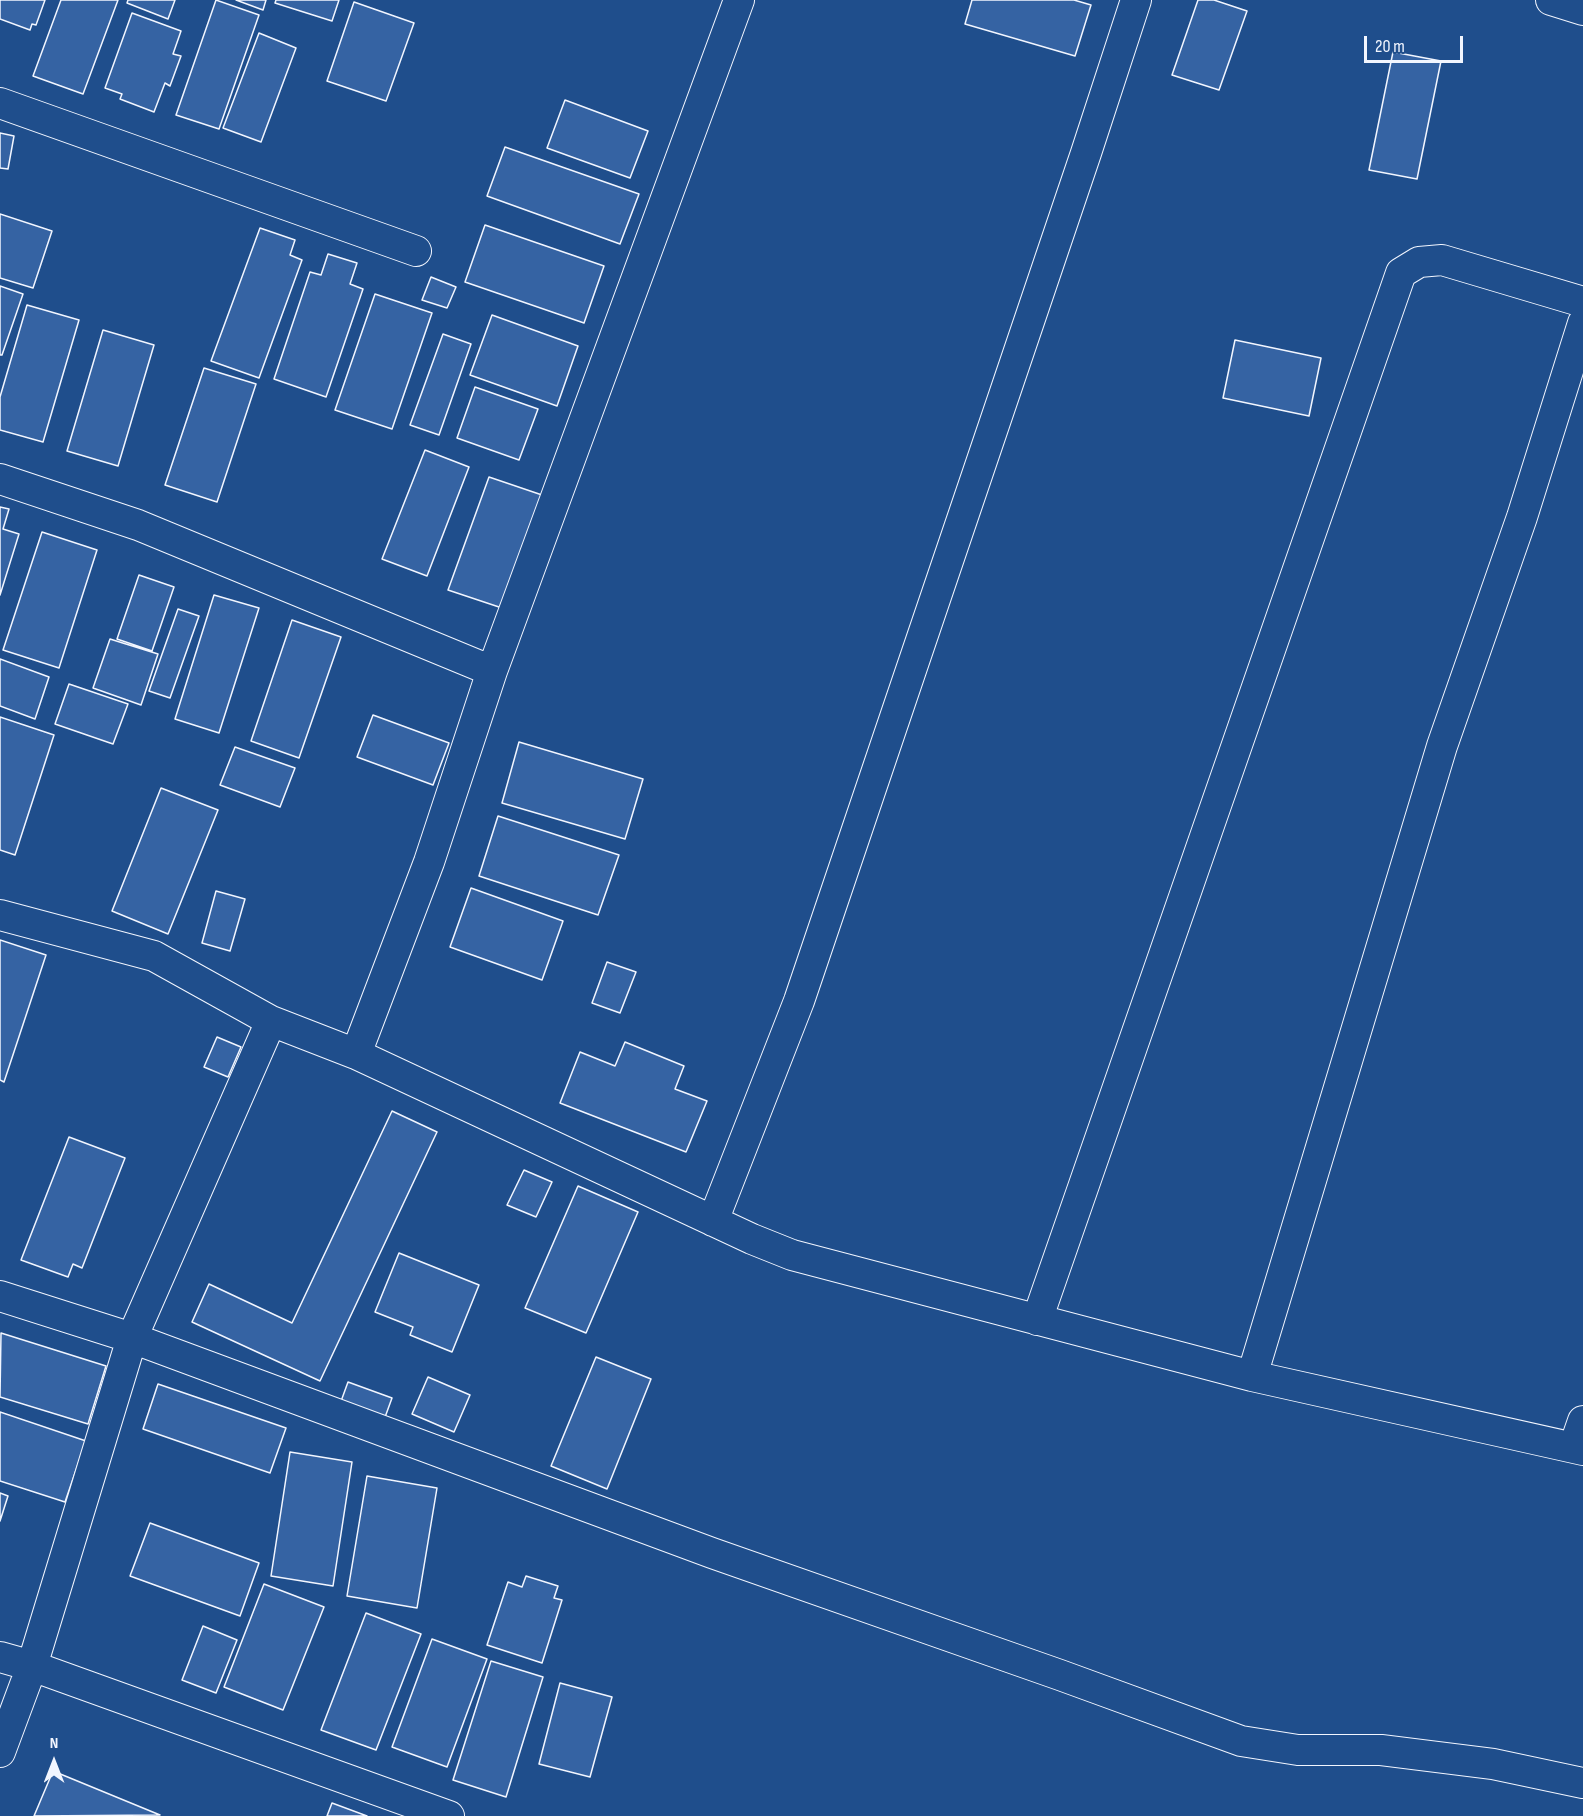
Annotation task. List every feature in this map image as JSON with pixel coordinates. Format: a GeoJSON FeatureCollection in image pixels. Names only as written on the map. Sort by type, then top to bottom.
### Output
{"type":"FeatureCollection","features":[{"type":"Feature","properties":{"kind":"street"},"geometry":{"type":"LineString","coordinates":[[356,1054],[429,862],[492,671],[739,0]]}},
{"type":"Feature","properties":{"kind":"street"},"geometry":{"type":"LineString","coordinates":[[713,1221],[799,1001],[1083,164],[1136,0]]}},
{"type":"Feature","properties":{"kind":"street"},"geometry":{"type":"LineString","coordinates":[[1551,0],[1583,10]]}},
{"type":"Feature","properties":{"kind":"street"},"geometry":{"type":"LineString","coordinates":[[0,103],[416,251]]}},
{"type":"Feature","properties":{"kind":"street"},"geometry":{"type":"LineString","coordinates":[[1037,1320],[1401,273],[1419,262],[1442,260],[1583,302]]}},
{"type":"Feature","properties":{"kind":"street"},"geometry":{"type":"LineString","coordinates":[[1252,1376],[1442,746],[1521,517],[1583,323]]}},
{"type":"Feature","properties":{"kind":"street"},"geometry":{"type":"LineString","coordinates":[[0,479],[138,525],[492,671]]}},
{"type":"Feature","properties":{"kind":"street"},"geometry":{"type":"LineString","coordinates":[[0,915],[154,956],[271,1021],[356,1054],[752,1239],[792,1255],[1252,1376],[1580,1439]]}},
{"type":"Feature","properties":{"kind":"street"},"geometry":{"type":"LineString","coordinates":[[0,1752],[32,1666],[132,1338],[271,1021]]}},
{"type":"Feature","properties":{"kind":"street"},"geometry":{"type":"LineString","coordinates":[[0,1296],[132,1338],[712,1553],[1241,1741],[1298,1750],[1381,1750],[1493,1764],[1583,1783]]}},
{"type":"Feature","properties":{"kind":"street"},"geometry":{"type":"LineString","coordinates":[[0,1657],[32,1666],[449,1816]]}},
{"type":"Feature","properties":{"kind":"building"},"geometry":{"type":"Polygon","coordinates":[[[0,0],[45,0],[36,25],[32,24],[30,30],[0,19],[0,0]]]}},
{"type":"Feature","properties":{"kind":"building"},"geometry":{"type":"Polygon","coordinates":[[[61,0],[118,0],[83,94],[33,76],[61,0]]]}},
{"type":"Feature","properties":{"kind":"building"},"geometry":{"type":"Polygon","coordinates":[[[128,0],[175,0],[168,19],[127,3],[128,0]]]}},
{"type":"Feature","properties":{"kind":"building"},"geometry":{"type":"Polygon","coordinates":[[[216,0],[259,15],[219,129],[176,115],[216,0]]]}},
{"type":"Feature","properties":{"kind":"building"},"geometry":{"type":"Polygon","coordinates":[[[236,0],[266,0],[263,10],[236,0]]]}},
{"type":"Feature","properties":{"kind":"building"},"geometry":{"type":"Polygon","coordinates":[[[276,0],[339,0],[332,21],[275,3],[276,0]]]}},
{"type":"Feature","properties":{"kind":"building"},"geometry":{"type":"Polygon","coordinates":[[[972,0],[1074,0],[1091,5],[1075,56],[965,24],[972,0]]]}},
{"type":"Feature","properties":{"kind":"building"},"geometry":{"type":"Polygon","coordinates":[[[1198,0],[1214,0],[1247,11],[1219,90],[1172,75],[1198,0]]]}},
{"type":"Feature","properties":{"kind":"building"},"geometry":{"type":"Polygon","coordinates":[[[354,2],[414,23],[386,101],[327,81],[354,2]]]}},
{"type":"Feature","properties":{"kind":"building"},"geometry":{"type":"Polygon","coordinates":[[[132,13],[181,31],[173,54],[181,56],[170,86],[165,83],[154,112],[120,99],[122,94],[105,88],[132,13]]]}},
{"type":"Feature","properties":{"kind":"building"},"geometry":{"type":"Polygon","coordinates":[[[259,33],[296,48],[261,142],[223,128],[259,33]]]}},
{"type":"Feature","properties":{"kind":"building"},"geometry":{"type":"Polygon","coordinates":[[[1393,52],[1441,61],[1417,179],[1369,170],[1393,52]]]}},
{"type":"Feature","properties":{"kind":"building"},"geometry":{"type":"Polygon","coordinates":[[[565,100],[648,131],[630,178],[547,148],[565,100]]]}},
{"type":"Feature","properties":{"kind":"building"},"geometry":{"type":"Polygon","coordinates":[[[0,133],[14,136],[8,169],[0,168],[0,133]]]}},
{"type":"Feature","properties":{"kind":"building"},"geometry":{"type":"Polygon","coordinates":[[[505,147],[639,194],[620,244],[487,196],[505,147]]]}},
{"type":"Feature","properties":{"kind":"building"},"geometry":{"type":"Polygon","coordinates":[[[0,214],[52,231],[33,288],[0,278],[0,214]]]}},
{"type":"Feature","properties":{"kind":"building"},"geometry":{"type":"Polygon","coordinates":[[[485,225],[604,266],[584,323],[465,282],[485,225]]]}},
{"type":"Feature","properties":{"kind":"building"},"geometry":{"type":"Polygon","coordinates":[[[260,228],[295,240],[290,255],[302,260],[259,378],[211,361],[260,228]]]}},
{"type":"Feature","properties":{"kind":"building"},"geometry":{"type":"Polygon","coordinates":[[[328,254],[357,263],[350,284],[363,289],[326,397],[274,379],[310,272],[321,275],[328,254]]]}},
{"type":"Feature","properties":{"kind":"building"},"geometry":{"type":"Polygon","coordinates":[[[431,277],[456,287],[447,308],[422,300],[431,277]]]}},
{"type":"Feature","properties":{"kind":"building"},"geometry":{"type":"Polygon","coordinates":[[[0,286],[23,294],[2,355],[0,355],[0,286]]]}},
{"type":"Feature","properties":{"kind":"building"},"geometry":{"type":"Polygon","coordinates":[[[375,294],[432,313],[392,429],[335,410],[375,294]]]}},
{"type":"Feature","properties":{"kind":"building"},"geometry":{"type":"Polygon","coordinates":[[[27,305],[79,320],[43,442],[0,430],[0,397],[27,305]]]}},
{"type":"Feature","properties":{"kind":"building"},"geometry":{"type":"Polygon","coordinates":[[[492,315],[578,346],[557,406],[470,375],[492,315]]]}},
{"type":"Feature","properties":{"kind":"building"},"geometry":{"type":"Polygon","coordinates":[[[103,330],[154,345],[118,466],[67,451],[103,330]]]}},
{"type":"Feature","properties":{"kind":"building"},"geometry":{"type":"Polygon","coordinates":[[[443,334],[471,344],[439,435],[410,425],[443,334]]]}},
{"type":"Feature","properties":{"kind":"building"},"geometry":{"type":"Polygon","coordinates":[[[1235,340],[1321,358],[1309,416],[1223,398],[1235,340]]]}},
{"type":"Feature","properties":{"kind":"building"},"geometry":{"type":"Polygon","coordinates":[[[204,368],[256,384],[217,502],[165,485],[204,368]]]}},
{"type":"Feature","properties":{"kind":"building"},"geometry":{"type":"Polygon","coordinates":[[[475,387],[538,409],[519,460],[457,438],[475,387]]]}},
{"type":"Feature","properties":{"kind":"building"},"geometry":{"type":"Polygon","coordinates":[[[425,450],[469,467],[427,576],[382,559],[425,450]]]}},
{"type":"Feature","properties":{"kind":"building"},"geometry":{"type":"Polygon","coordinates":[[[489,477],[545,496],[505,609],[448,590],[489,477]]]}},
{"type":"Feature","properties":{"kind":"building"},"geometry":{"type":"Polygon","coordinates":[[[0,507],[9,509],[3,529],[19,534],[0,595],[0,507]]]}},
{"type":"Feature","properties":{"kind":"building"},"geometry":{"type":"Polygon","coordinates":[[[42,532],[97,550],[59,668],[3,650],[42,532]]]}},
{"type":"Feature","properties":{"kind":"building"},"geometry":{"type":"Polygon","coordinates":[[[139,575],[174,587],[152,651],[117,639],[139,575]]]}},
{"type":"Feature","properties":{"kind":"building"},"geometry":{"type":"Polygon","coordinates":[[[214,595],[259,608],[219,733],[175,719],[214,595]]]}},
{"type":"Feature","properties":{"kind":"building"},"geometry":{"type":"Polygon","coordinates":[[[178,609],[199,616],[170,698],[149,691],[178,609]]]}},
{"type":"Feature","properties":{"kind":"building"},"geometry":{"type":"Polygon","coordinates":[[[292,620],[341,637],[299,758],[251,741],[292,620]]]}},
{"type":"Feature","properties":{"kind":"building"},"geometry":{"type":"Polygon","coordinates":[[[110,639],[158,654],[141,705],[93,688],[110,639]]]}},
{"type":"Feature","properties":{"kind":"building"},"geometry":{"type":"Polygon","coordinates":[[[0,659],[49,677],[35,719],[0,706],[0,659]]]}},
{"type":"Feature","properties":{"kind":"building"},"geometry":{"type":"Polygon","coordinates":[[[69,684],[128,704],[113,744],[55,724],[69,684]]]}},
{"type":"Feature","properties":{"kind":"building"},"geometry":{"type":"Polygon","coordinates":[[[373,715],[449,743],[433,785],[357,757],[373,715]]]}},
{"type":"Feature","properties":{"kind":"building"},"geometry":{"type":"Polygon","coordinates":[[[0,717],[54,735],[15,855],[0,850],[0,717]]]}},
{"type":"Feature","properties":{"kind":"building"},"geometry":{"type":"Polygon","coordinates":[[[519,742],[643,779],[625,839],[502,803],[519,742]]]}},
{"type":"Feature","properties":{"kind":"building"},"geometry":{"type":"Polygon","coordinates":[[[235,747],[295,768],[280,807],[220,785],[235,747]]]}},
{"type":"Feature","properties":{"kind":"building"},"geometry":{"type":"Polygon","coordinates":[[[161,788],[218,810],[168,934],[112,911],[161,788]]]}},
{"type":"Feature","properties":{"kind":"building"},"geometry":{"type":"Polygon","coordinates":[[[498,816],[619,855],[598,915],[479,876],[498,816]]]}},
{"type":"Feature","properties":{"kind":"building"},"geometry":{"type":"Polygon","coordinates":[[[471,888],[563,921],[542,980],[450,947],[471,888]]]}},
{"type":"Feature","properties":{"kind":"building"},"geometry":{"type":"Polygon","coordinates":[[[216,891],[245,899],[230,951],[202,943],[216,891]]]}},
{"type":"Feature","properties":{"kind":"building"},"geometry":{"type":"Polygon","coordinates":[[[0,940],[46,955],[4,1082],[0,1080],[0,940]]]}},
{"type":"Feature","properties":{"kind":"building"},"geometry":{"type":"Polygon","coordinates":[[[607,962],[636,972],[620,1013],[592,1003],[607,962]]]}},
{"type":"Feature","properties":{"kind":"building"},"geometry":{"type":"Polygon","coordinates":[[[217,1037],[241,1047],[228,1077],[204,1067],[217,1037]]]}},
{"type":"Feature","properties":{"kind":"building"},"geometry":{"type":"Polygon","coordinates":[[[625,1042],[684,1066],[675,1089],[707,1101],[686,1152],[560,1103],[580,1052],[615,1066],[625,1042]]]}},
{"type":"Feature","properties":{"kind":"building"},"geometry":{"type":"Polygon","coordinates":[[[392,1111],[437,1132],[320,1381],[192,1322],[209,1284],[292,1323],[392,1111]]]}},
{"type":"Feature","properties":{"kind":"building"},"geometry":{"type":"Polygon","coordinates":[[[69,1137],[125,1158],[82,1268],[73,1264],[68,1277],[21,1260],[69,1137]]]}},
{"type":"Feature","properties":{"kind":"building"},"geometry":{"type":"Polygon","coordinates":[[[524,1170],[552,1182],[536,1217],[507,1205],[524,1170]]]}},
{"type":"Feature","properties":{"kind":"building"},"geometry":{"type":"Polygon","coordinates":[[[578,1186],[638,1212],[586,1333],[525,1308],[578,1186]]]}},
{"type":"Feature","properties":{"kind":"building"},"geometry":{"type":"Polygon","coordinates":[[[399,1253],[479,1285],[452,1352],[410,1335],[413,1327],[375,1312],[399,1253]]]}},
{"type":"Feature","properties":{"kind":"building"},"geometry":{"type":"Polygon","coordinates":[[[1,1333],[106,1366],[88,1424],[0,1397],[1,1333]]]}},
{"type":"Feature","properties":{"kind":"building"},"geometry":{"type":"Polygon","coordinates":[[[596,1357],[651,1379],[607,1489],[551,1466],[596,1357]]]}},
{"type":"Feature","properties":{"kind":"building"},"geometry":{"type":"Polygon","coordinates":[[[428,1377],[470,1395],[454,1432],[412,1414],[428,1377]]]}},
{"type":"Feature","properties":{"kind":"building"},"geometry":{"type":"Polygon","coordinates":[[[348,1382],[392,1398],[384,1420],[340,1404],[348,1382]]]}},
{"type":"Feature","properties":{"kind":"building"},"geometry":{"type":"Polygon","coordinates":[[[158,1384],[286,1428],[270,1473],[143,1429],[158,1384]]]}},
{"type":"Feature","properties":{"kind":"building"},"geometry":{"type":"Polygon","coordinates":[[[0,1412],[86,1441],[65,1502],[0,1481],[0,1412]]]}},
{"type":"Feature","properties":{"kind":"building"},"geometry":{"type":"Polygon","coordinates":[[[290,1452],[352,1462],[333,1586],[271,1576],[290,1452]]]}},
{"type":"Feature","properties":{"kind":"building"},"geometry":{"type":"Polygon","coordinates":[[[367,1476],[437,1488],[417,1608],[347,1596],[367,1476]]]}},
{"type":"Feature","properties":{"kind":"building"},"geometry":{"type":"Polygon","coordinates":[[[0,1493],[8,1496],[0,1521],[0,1493]]]}},
{"type":"Feature","properties":{"kind":"building"},"geometry":{"type":"Polygon","coordinates":[[[150,1523],[259,1563],[240,1616],[130,1576],[150,1523]]]}},
{"type":"Feature","properties":{"kind":"building"},"geometry":{"type":"Polygon","coordinates":[[[526,1576],[558,1586],[554,1598],[562,1600],[542,1663],[487,1645],[508,1582],[522,1587],[526,1576]]]}},
{"type":"Feature","properties":{"kind":"building"},"geometry":{"type":"Polygon","coordinates":[[[264,1584],[324,1607],[283,1710],[224,1687],[264,1584]]]}},
{"type":"Feature","properties":{"kind":"building"},"geometry":{"type":"Polygon","coordinates":[[[366,1613],[421,1634],[376,1750],[321,1730],[366,1613]]]}},
{"type":"Feature","properties":{"kind":"building"},"geometry":{"type":"Polygon","coordinates":[[[203,1626],[237,1640],[216,1693],[182,1680],[203,1626]]]}},
{"type":"Feature","properties":{"kind":"building"},"geometry":{"type":"Polygon","coordinates":[[[432,1639],[487,1659],[447,1767],[392,1747],[432,1639]]]}},
{"type":"Feature","properties":{"kind":"building"},"geometry":{"type":"Polygon","coordinates":[[[491,1661],[543,1677],[506,1797],[453,1780],[491,1661]]]}},
{"type":"Feature","properties":{"kind":"building"},"geometry":{"type":"Polygon","coordinates":[[[560,1683],[612,1697],[590,1777],[539,1764],[560,1683]]]}},
{"type":"Feature","properties":{"kind":"building"},"geometry":{"type":"Polygon","coordinates":[[[53,1771],[160,1815],[34,1816],[53,1771]]]}},
{"type":"Feature","properties":{"kind":"building"},"geometry":{"type":"Polygon","coordinates":[[[332,1803],[367,1816],[327,1816],[332,1803]]]}}]}
